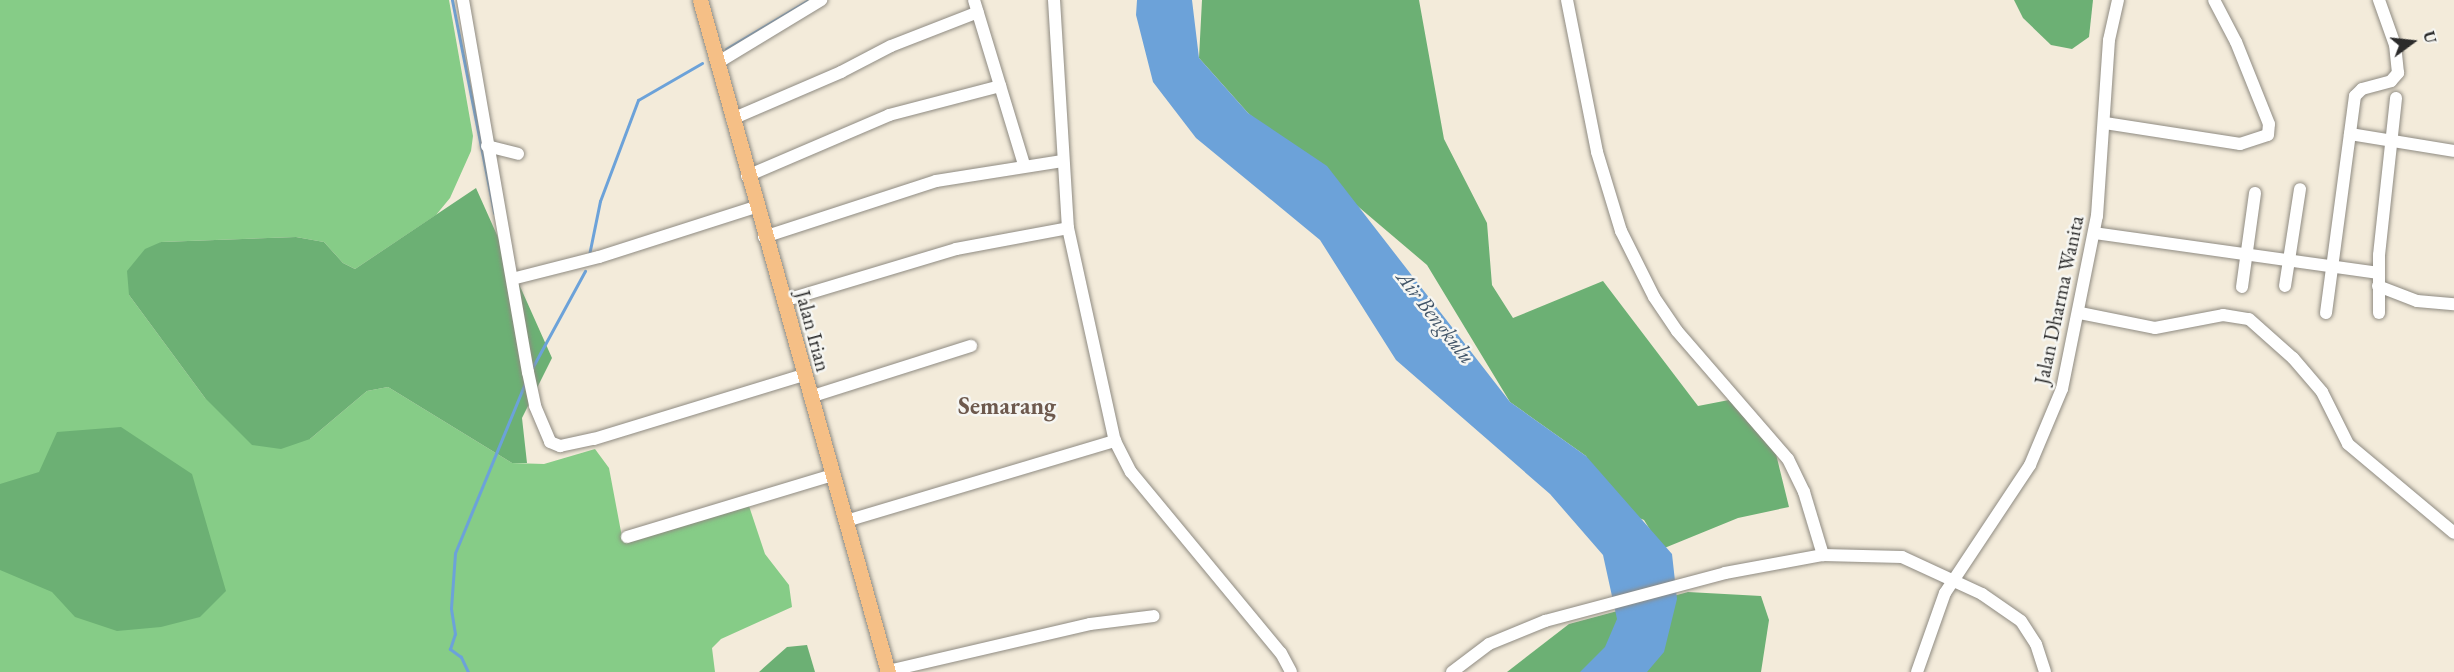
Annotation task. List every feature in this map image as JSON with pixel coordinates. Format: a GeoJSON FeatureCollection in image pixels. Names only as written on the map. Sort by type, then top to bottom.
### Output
{"type":"FeatureCollection","features":[{"type":"Feature","properties":{"kind":"main road","name":"Jalan Irian"},"geometry":{"type":"LineString","coordinates":[[700,0],[764,237],[888,672]]}},
{"type":"Feature","properties":{"kind":"street"},"geometry":{"type":"LineString","coordinates":[[463,0],[529,376],[543,431],[550,442],[560,446],[631,429],[803,375]]}},
{"type":"Feature","properties":{"kind":"street"},"geometry":{"type":"LineString","coordinates":[[717,63],[821,0]]}},
{"type":"Feature","properties":{"kind":"street"},"geometry":{"type":"LineString","coordinates":[[1054,0],[1062,161],[1068,228],[1115,441],[1131,472],[1281,653],[1291,672]]}},
{"type":"Feature","properties":{"kind":"street"},"geometry":{"type":"LineString","coordinates":[[1567,0],[1597,152],[1621,231],[1654,297],[1677,331],[1788,459],[1804,492],[1823,555]]}},
{"type":"Feature","properties":{"kind":"street","name":"Jalan Dharma Wanita"},"geometry":{"type":"LineString","coordinates":[[1917,672],[1939,606],[1960,565],[2030,465],[2043,439],[2062,389],[2080,312],[2094,233],[2105,123],[2109,40],[2118,0]]}},
{"type":"Feature","properties":{"kind":"street"},"geometry":{"type":"LineString","coordinates":[[2105,123],[2240,144],[2268,135],[2269,124],[2236,42],[2214,0]]}},
{"type":"Feature","properties":{"kind":"street"},"geometry":{"type":"LineString","coordinates":[[2326,313],[2357,92],[2391,81],[2398,73],[2395,45],[2379,0]]}},
{"type":"Feature","properties":{"kind":"street"},"geometry":{"type":"LineString","coordinates":[[732,119],[841,72],[976,6],[1024,165]]}},
{"type":"Feature","properties":{"kind":"street"},"geometry":{"type":"LineString","coordinates":[[747,176],[889,115],[1000,86]]}},
{"type":"Feature","properties":{"kind":"street"},"geometry":{"type":"LineString","coordinates":[[2379,313],[2378,273],[2396,98]]}},
{"type":"Feature","properties":{"kind":"street"},"geometry":{"type":"LineString","coordinates":[[2350,135],[2454,151]]}},
{"type":"Feature","properties":{"kind":"street"},"geometry":{"type":"LineString","coordinates":[[487,146],[518,154]]}},
{"type":"Feature","properties":{"kind":"street"},"geometry":{"type":"LineString","coordinates":[[764,237],[936,182],[1024,165],[1062,161]]}},
{"type":"Feature","properties":{"kind":"street"},"geometry":{"type":"LineString","coordinates":[[2285,286],[2300,189]]}},
{"type":"Feature","properties":{"kind":"street"},"geometry":{"type":"LineString","coordinates":[[2242,287],[2255,193]]}},
{"type":"Feature","properties":{"kind":"street"},"geometry":{"type":"LineString","coordinates":[[512,279],[599,257],[756,207]]}},
{"type":"Feature","properties":{"kind":"street"},"geometry":{"type":"LineString","coordinates":[[783,301],[956,249],[1068,228]]}},
{"type":"Feature","properties":{"kind":"street"},"geometry":{"type":"LineString","coordinates":[[2094,233],[2378,273]]}},
{"type":"Feature","properties":{"kind":"street"},"geometry":{"type":"LineString","coordinates":[[2378,286],[2417,301],[2454,304]]}},
{"type":"Feature","properties":{"kind":"street"},"geometry":{"type":"LineString","coordinates":[[2080,312],[2155,328],[2223,315],[2249,319],[2293,358],[2322,392],[2348,444],[2454,533]]}},
{"type":"Feature","properties":{"kind":"street"},"geometry":{"type":"LineString","coordinates":[[810,397],[971,346]]}},
{"type":"Feature","properties":{"kind":"street"},"geometry":{"type":"LineString","coordinates":[[846,521],[1115,441]]}},
{"type":"Feature","properties":{"kind":"street"},"geometry":{"type":"LineString","coordinates":[[627,537],[832,475]]}},
{"type":"Feature","properties":{"kind":"street"},"geometry":{"type":"LineString","coordinates":[[1452,672],[1489,644],[1545,621],[1685,583],[1823,555],[1896,556],[1954,580],[1999,603],[2021,621],[2036,645],[2045,672]]}},
{"type":"Feature","properties":{"kind":"street"},"geometry":{"type":"LineString","coordinates":[[888,672],[1090,624],[1155,616]]}},
{"type":"Feature","properties":{"kind":"green space"},"geometry":{"type":"Polygon","coordinates":[[[0,0],[449,0],[473,136],[471,151],[450,198],[436,215],[355,269],[343,263],[324,242],[296,237],[161,242],[129,295],[205,398],[310,439],[367,391],[388,387],[512,463],[544,464],[595,449],[609,468],[622,537],[627,543],[748,503],[765,554],[789,585],[792,607],[721,639],[712,648],[715,672],[0,672],[0,0]]]}},
{"type":"Feature","properties":{"kind":"green space"},"geometry":{"type":"Polygon","coordinates":[[[1202,0],[1419,0],[1444,139],[1487,223],[1492,285],[1513,318],[1603,281],[1698,406],[1729,400],[1776,454],[1789,507],[1738,518],[1662,549],[1644,520],[1606,504],[1586,456],[1510,402],[1427,265],[1248,113],[1199,58],[1202,0]]]}},
{"type":"Feature","properties":{"kind":"green space"},"geometry":{"type":"Polygon","coordinates":[[[2014,0],[2093,0],[2089,37],[2072,49],[2051,45],[2023,18],[2014,0]]]}},
{"type":"Feature","properties":{"kind":"green space"},"geometry":{"type":"Polygon","coordinates":[[[476,188],[552,358],[522,418],[527,463],[512,463],[388,387],[367,391],[310,439],[281,449],[252,445],[205,398],[129,295],[127,271],[145,249],[161,242],[296,237],[324,242],[343,263],[355,269],[476,188]]]}},
{"type":"Feature","properties":{"kind":"green space"},"geometry":{"type":"Polygon","coordinates":[[[121,427],[192,474],[226,591],[200,617],[161,627],[117,631],[75,617],[52,592],[0,570],[0,484],[39,472],[57,432],[121,427]]]}},
{"type":"Feature","properties":{"kind":"green space"},"geometry":{"type":"Polygon","coordinates":[[[1688,592],[1761,596],[1769,620],[1761,672],[1507,672],[1569,624],[1688,592]]]}},
{"type":"Feature","properties":{"kind":"green space"},"geometry":{"type":"Polygon","coordinates":[[[807,645],[815,672],[759,672],[787,647],[807,645]]]}},
{"type":"Feature","properties":{"kind":"water","name":"Air Bengkulu"},"geometry":{"type":"Polygon","coordinates":[[[1137,0],[1192,0],[1199,58],[1248,113],[1327,166],[1510,402],[1586,456],[1672,554],[1677,599],[1664,652],[1647,672],[1580,672],[1605,647],[1617,619],[1603,555],[1550,494],[1396,360],[1320,240],[1196,138],[1153,82],[1136,15],[1137,0]]]}},
{"type":"Feature","properties":{"kind":"waterway"},"geometry":{"type":"LineString","coordinates":[[452,0],[494,213]]}},
{"type":"Feature","properties":{"kind":"waterway"},"geometry":{"type":"LineString","coordinates":[[726,49],[807,1]]}},
{"type":"Feature","properties":{"kind":"waterway"},"geometry":{"type":"LineString","coordinates":[[589,255],[600,201],[638,100],[702,63]]}},
{"type":"Feature","properties":{"kind":"waterway"},"geometry":{"type":"LineString","coordinates":[[531,370],[585,271]]}},
{"type":"Feature","properties":{"kind":"waterway"},"geometry":{"type":"LineString","coordinates":[[468,672],[461,657],[450,649],[455,634],[451,608],[455,553],[526,381]]}},
{"type":"Feature","properties":{"kind":"district","name":"Semarang"},"geometry":{"type":"Point","coordinates":[1007,406]}}]}
